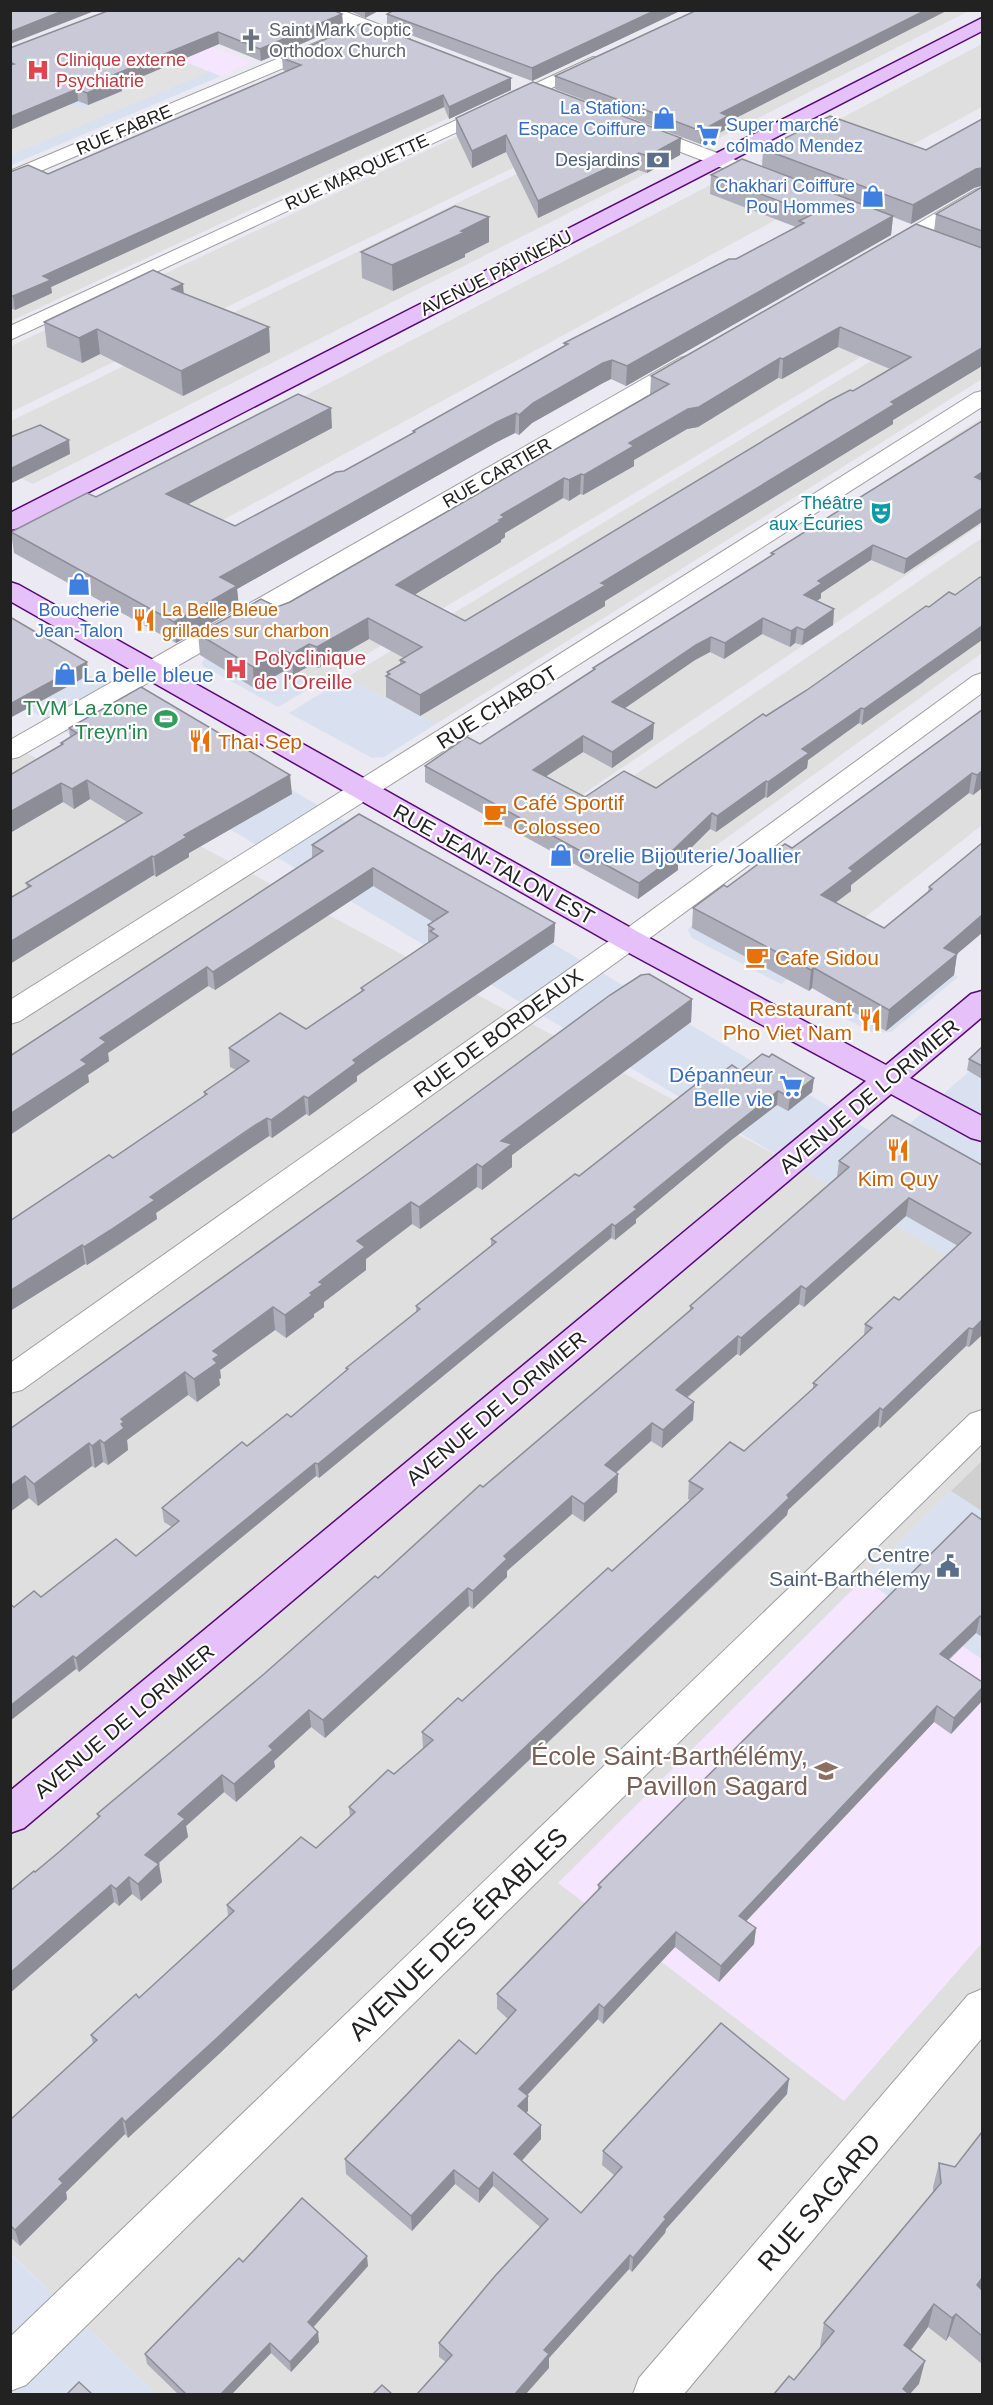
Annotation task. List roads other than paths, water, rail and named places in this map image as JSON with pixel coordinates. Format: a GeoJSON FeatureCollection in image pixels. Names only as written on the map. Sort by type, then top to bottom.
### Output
{"type":"FeatureCollection","features":[{"type":"Feature","properties":{"kind":"main road","name":"AVENUE PAPINEAU"},"geometry":{"type":"LineString","coordinates":[[10,523],[982,24]]}},
{"type":"Feature","properties":{"kind":"main road","name":"RUE JEAN-TALON EST"},"geometry":{"type":"LineString","coordinates":[[10,590],[629,940],[982,1130]]}},
{"type":"Feature","properties":{"kind":"main road","name":"AVENUE DE LORIMIER"},"geometry":{"type":"LineString","coordinates":[[10,1816],[982,1001]]}},
{"type":"Feature","properties":{"kind":"street"},"geometry":{"type":"LineString","coordinates":[[323,10],[419,46]]}},
{"type":"Feature","properties":{"kind":"street","name":"RUE FABRE"},"geometry":{"type":"LineString","coordinates":[[10,178],[386,17]]}},
{"type":"Feature","properties":{"kind":"street","name":"RUE MARQUETTE"},"geometry":{"type":"LineString","coordinates":[[10,334],[606,56]]}},
{"type":"Feature","properties":{"kind":"street"},"geometry":{"type":"LineString","coordinates":[[508,80],[556,98]]}},
{"type":"Feature","properties":{"kind":"street"},"geometry":{"type":"LineString","coordinates":[[627,125],[791,187]]}},
{"type":"Feature","properties":{"kind":"street"},"geometry":{"type":"LineString","coordinates":[[865,262],[982,194]]}},
{"type":"Feature","properties":{"kind":"street"},"geometry":{"type":"LineString","coordinates":[[888,224],[940,244]]}},
{"type":"Feature","properties":{"kind":"street","name":"RUE CARTIER"},"geometry":{"type":"LineString","coordinates":[[10,751],[710,351]]}},
{"type":"Feature","properties":{"kind":"street","name":"RUE CHABOT"},"geometry":{"type":"LineString","coordinates":[[10,1014],[982,398]]}},
{"type":"Feature","properties":{"kind":"street","name":"RUE DE BORDEAUX"},"geometry":{"type":"LineString","coordinates":[[10,1381],[629,940],[982,681]]}},
{"type":"Feature","properties":{"kind":"street","name":"AVENUE DES ÉRABLES"},"geometry":{"type":"LineString","coordinates":[[10,2369],[982,1423]]}},
{"type":"Feature","properties":{"kind":"street","name":"RUE SAGARD"},"geometry":{"type":"LineString","coordinates":[[655,2394],[982,2008]]}},
{"type":"Feature","properties":{"kind":"place","name":"Saint Mark Coptic Orthodox Church"},"geometry":{"type":"Point","coordinates":[251,40]}},
{"type":"Feature","properties":{"kind":"place","name":"Clinique externe Psychiatrie"},"geometry":{"type":"Point","coordinates":[38,70]}},
{"type":"Feature","properties":{"kind":"place","name":"La Station: Espace Coiffure"},"geometry":{"type":"Point","coordinates":[664,118]}},
{"type":"Feature","properties":{"kind":"place","name":"Super marché colmado Mendez"},"geometry":{"type":"Point","coordinates":[708,135]}},
{"type":"Feature","properties":{"kind":"place","name":"Desjardins"},"geometry":{"type":"Point","coordinates":[658,160]}},
{"type":"Feature","properties":{"kind":"place","name":"Chakhari Coiffure Pou Hommes"},"geometry":{"type":"Point","coordinates":[873,196]}},
{"type":"Feature","properties":{"kind":"place","name":"Théâtre aux Écuries"},"geometry":{"type":"Point","coordinates":[881,513]}},
{"type":"Feature","properties":{"kind":"place","name":"Boucherie Jean-Talon"},"geometry":{"type":"Point","coordinates":[79,584]}},
{"type":"Feature","properties":{"kind":"place","name":"La Belle Bleue grillades sur charbon"},"geometry":{"type":"Point","coordinates":[144,620]}},
{"type":"Feature","properties":{"kind":"place","name":"Polyclinique de l'Oreille"},"geometry":{"type":"Point","coordinates":[236,669]}},
{"type":"Feature","properties":{"kind":"place","name":"La belle bleue"},"geometry":{"type":"Point","coordinates":[65,674]}},
{"type":"Feature","properties":{"kind":"place","name":"TVM La zone Treyn'in"},"geometry":{"type":"Point","coordinates":[166,719]}},
{"type":"Feature","properties":{"kind":"place","name":"Thai Sep"},"geometry":{"type":"Point","coordinates":[200,741]}},
{"type":"Feature","properties":{"kind":"place","name":"Café Sportif Colosseo"},"geometry":{"type":"Point","coordinates":[495,814]}},
{"type":"Feature","properties":{"kind":"place","name":"Orelie Bijouterie/Joallier"},"geometry":{"type":"Point","coordinates":[561,855]}},
{"type":"Feature","properties":{"kind":"place","name":"Cafe Sidou"},"geometry":{"type":"Point","coordinates":[757,957]}},
{"type":"Feature","properties":{"kind":"place","name":"Restaurant Pho Viet Nam"},"geometry":{"type":"Point","coordinates":[870,1020]}},
{"type":"Feature","properties":{"kind":"place","name":"Dépanneur Belle vie"},"geometry":{"type":"Point","coordinates":[791,1086]}},
{"type":"Feature","properties":{"kind":"place","name":"Kim Quy"},"geometry":{"type":"Point","coordinates":[898,1150]}},
{"type":"Feature","properties":{"kind":"place","name":"Centre Saint-Barthélemy"},"geometry":{"type":"Point","coordinates":[948,1566]}},
{"type":"Feature","properties":{"kind":"place","name":"École Saint-Barthélémy, Pavillon Sagard"},"geometry":{"type":"Point","coordinates":[826,1771]}}]}
